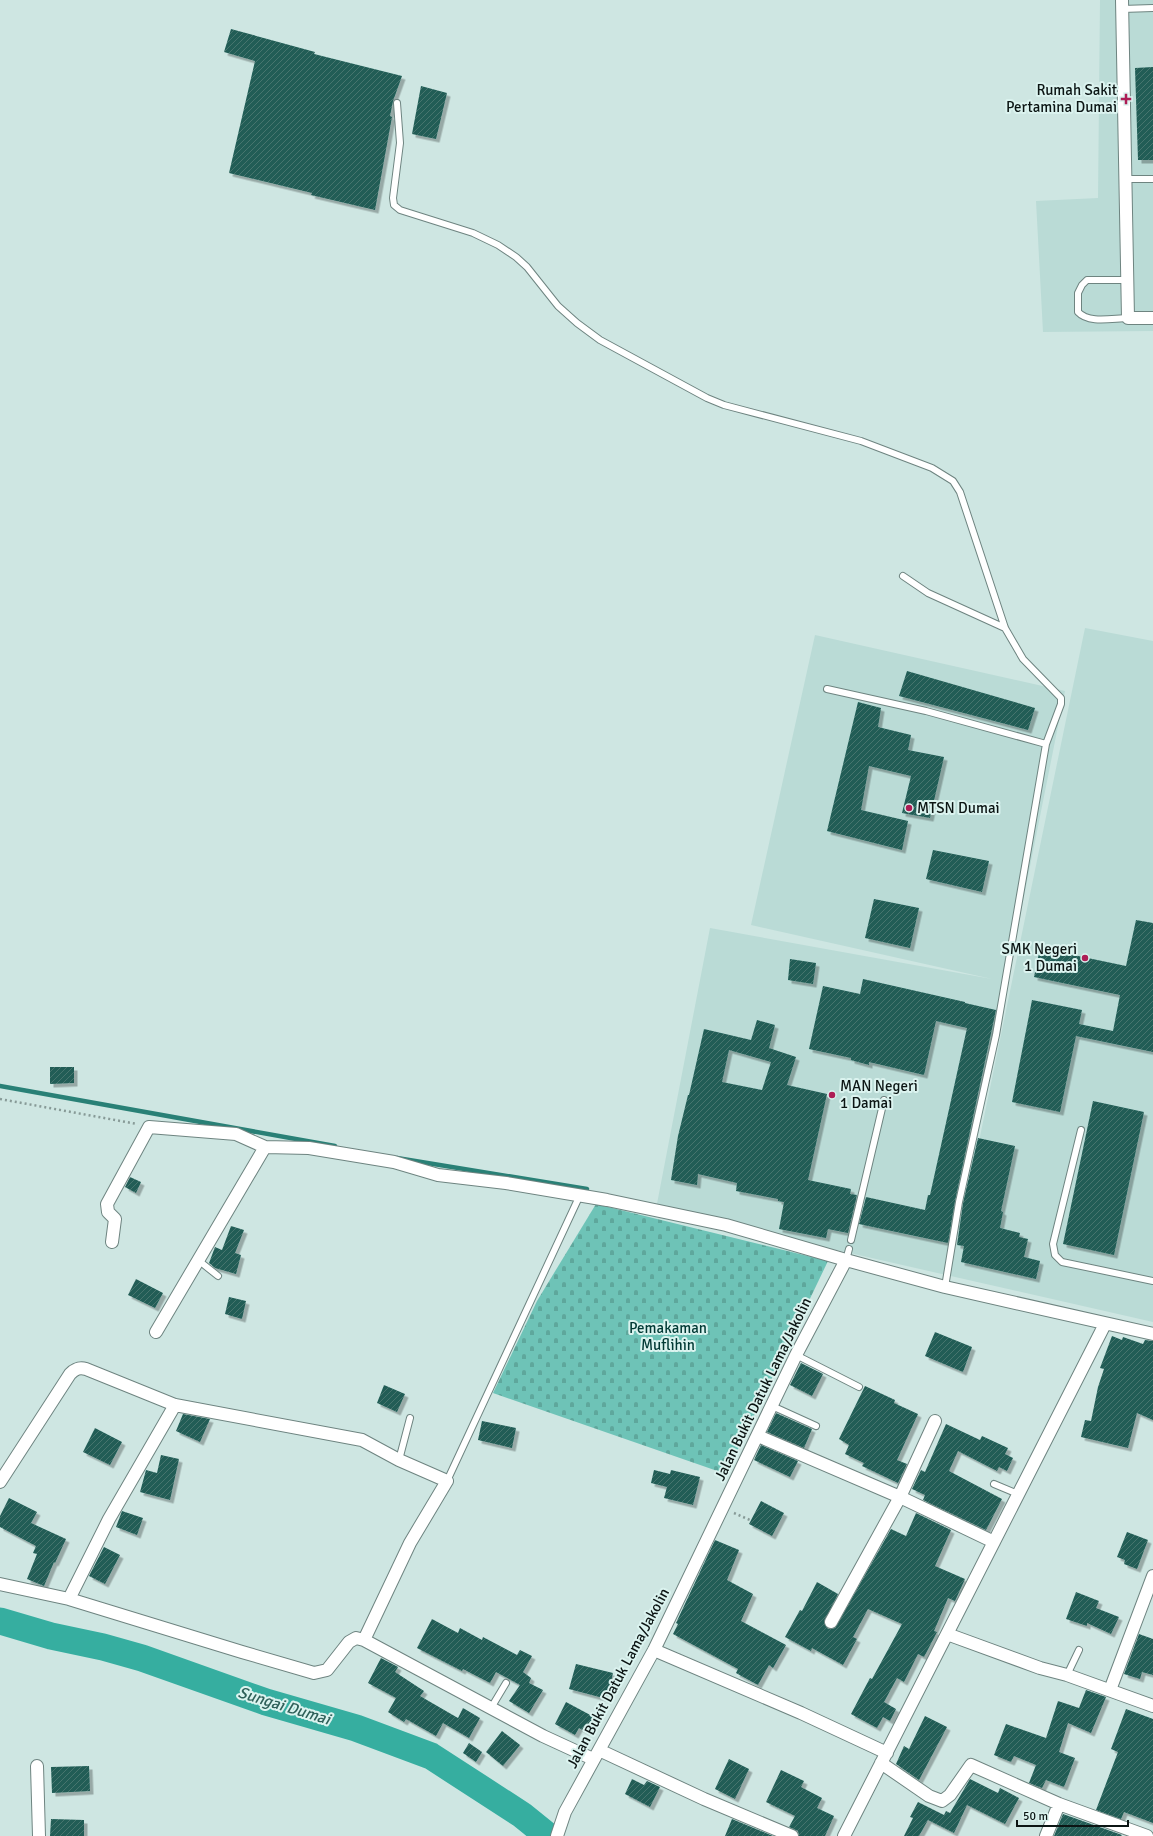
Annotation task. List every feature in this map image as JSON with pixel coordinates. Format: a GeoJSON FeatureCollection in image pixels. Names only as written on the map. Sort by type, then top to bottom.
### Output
{"type":"FeatureCollection","features":[{"type":"Feature","properties":{"kind":"street"},"geometry":{"type":"LineString","coordinates":[[1122,4],[1128,318],[1153,318]]}},
{"type":"Feature","properties":{"kind":"street"},"geometry":{"type":"LineString","coordinates":[[112,1242],[115,1219],[108,1212],[107,1204],[149,1127],[236,1134],[265,1147],[309,1148],[394,1162],[438,1175],[506,1183],[580,1195],[726,1225],[847,1254],[945,1287],[1153,1334]]}},
{"type":"Feature","properties":{"kind":"street"},"geometry":{"type":"LineString","coordinates":[[156,1332],[265,1147]]}},
{"type":"Feature","properties":{"kind":"street","name":"Jalan Bukit Datuk Lama/Jakolin"},"geometry":{"type":"LineString","coordinates":[[557,1836],[565,1812],[654,1650],[796,1355],[847,1254]]}},
{"type":"Feature","properties":{"kind":"street"},"geometry":{"type":"LineString","coordinates":[[844,1836],[1105,1324]]}},
{"type":"Feature","properties":{"kind":"street"},"geometry":{"type":"LineString","coordinates":[[0,1482],[70,1374],[74,1370],[80,1368],[86,1369],[175,1405],[362,1440],[399,1460],[447,1481],[410,1543],[364,1640]]}},
{"type":"Feature","properties":{"kind":"street"},"geometry":{"type":"LineString","coordinates":[[69,1598],[109,1520],[175,1405]]}},
{"type":"Feature","properties":{"kind":"street"},"geometry":{"type":"LineString","coordinates":[[831,1622],[900,1497],[935,1422]]}},
{"type":"Feature","properties":{"kind":"street"},"geometry":{"type":"LineString","coordinates":[[758,1436],[900,1497],[994,1542]]}},
{"type":"Feature","properties":{"kind":"street"},"geometry":{"type":"LineString","coordinates":[[1110,1690],[1153,1576]]}},
{"type":"Feature","properties":{"kind":"street"},"geometry":{"type":"LineString","coordinates":[[0,1584],[69,1598],[314,1673],[327,1670],[353,1639],[359,1638],[560,1744],[596,1754],[792,1836]]}},
{"type":"Feature","properties":{"kind":"street"},"geometry":{"type":"LineString","coordinates":[[947,1634],[1040,1668],[1067,1675],[1153,1706]]}},
{"type":"Feature","properties":{"kind":"street"},"geometry":{"type":"LineString","coordinates":[[654,1650],[807,1716],[884,1758],[938,1800],[942,1801],[947,1798],[971,1765],[1059,1804],[1147,1836]]}},
{"type":"Feature","properties":{"kind":"street"},"geometry":{"type":"LineString","coordinates":[[37,1766],[39,1836]]}},
{"type":"Feature","properties":{"kind":"street"},"geometry":{"type":"LineString","coordinates":[[1046,1836],[1059,1804]]}},
{"type":"Feature","properties":{"kind":"lane"},"geometry":{"type":"LineString","coordinates":[[1122,4],[1153,8]]}},
{"type":"Feature","properties":{"kind":"lane"},"geometry":{"type":"LineString","coordinates":[[397,102],[400,143],[393,198],[394,205],[400,210],[473,233],[498,245],[516,257],[527,267],[558,306],[588,332],[707,398],[724,405],[861,441],[932,468],[949,478],[960,492],[1005,628],[1023,659],[1058,693],[1062,700],[1062,704],[1046,744],[996,1035],[959,1202],[945,1287]]}},
{"type":"Feature","properties":{"kind":"lane"},"geometry":{"type":"LineString","coordinates":[[1125,179],[1153,179]]}},
{"type":"Feature","properties":{"kind":"lane"},"geometry":{"type":"LineString","coordinates":[[1127,280],[1088,280],[1082,285],[1078,293],[1078,312],[1083,317],[1096,319],[1128,318]]}},
{"type":"Feature","properties":{"kind":"lane"},"geometry":{"type":"LineString","coordinates":[[903,576],[928,593],[1005,628]]}},
{"type":"Feature","properties":{"kind":"lane"},"geometry":{"type":"LineString","coordinates":[[827,689],[926,710],[1046,744]]}},
{"type":"Feature","properties":{"kind":"lane"},"geometry":{"type":"LineString","coordinates":[[851,1240],[884,1100]]}},
{"type":"Feature","properties":{"kind":"lane"},"geometry":{"type":"LineString","coordinates":[[1081,1130],[1053,1244],[1055,1255],[1062,1262],[1153,1281]]}},
{"type":"Feature","properties":{"kind":"lane"},"geometry":{"type":"LineString","coordinates":[[447,1481],[580,1195]]}},
{"type":"Feature","properties":{"kind":"lane"},"geometry":{"type":"LineString","coordinates":[[198,1260],[218,1276]]}},
{"type":"Feature","properties":{"kind":"lane"},"geometry":{"type":"LineString","coordinates":[[796,1355],[859,1387]]}},
{"type":"Feature","properties":{"kind":"lane"},"geometry":{"type":"LineString","coordinates":[[772,1406],[816,1426]]}},
{"type":"Feature","properties":{"kind":"lane"},"geometry":{"type":"LineString","coordinates":[[399,1460],[410,1418]]}},
{"type":"Feature","properties":{"kind":"lane"},"geometry":{"type":"LineString","coordinates":[[994,1484],[1018,1494]]}},
{"type":"Feature","properties":{"kind":"lane"},"geometry":{"type":"LineString","coordinates":[[1067,1675],[1079,1650]]}},
{"type":"Feature","properties":{"kind":"lane"},"geometry":{"type":"LineString","coordinates":[[491,1708],[506,1683]]}},
{"type":"Feature","properties":{"kind":"path"},"geometry":{"type":"LineString","coordinates":[[0,1099],[149,1127]]}},
{"type":"Feature","properties":{"kind":"path"},"geometry":{"type":"LineString","coordinates":[[722,1508],[750,1520]]}},
{"type":"Feature","properties":{"kind":"shaded area","name":"Rumah Sakit Pertamina Dumai"},"geometry":{"type":"Polygon","coordinates":[[[1100,0],[1153,0],[1153,331],[1043,332],[1036,201],[1098,198],[1100,0]]]}},
{"type":"Feature","properties":{"kind":"shaded area"},"geometry":{"type":"Polygon","coordinates":[[[1085,628],[1153,641],[1153,1322],[656,1209],[710,928],[992,979],[751,925],[815,635],[1065,691],[1007,982],[958,1243],[1085,628]]]}},
{"type":"Feature","properties":{"kind":"green space","name":"Pemakaman Muflihin"},"geometry":{"type":"Polygon","coordinates":[[[596,1204],[828,1261],[726,1474],[493,1393],[537,1301],[596,1204]]]}},
{"type":"Feature","properties":{"kind":"building"},"geometry":{"type":"Polygon","coordinates":[[[231,29],[315,52],[314,54],[402,76],[393,101],[390,116],[392,117],[375,210],[229,173],[255,61],[224,52],[231,29]]]}},
{"type":"Feature","properties":{"kind":"building"},"geometry":{"type":"Polygon","coordinates":[[[1153,67],[1153,160],[1138,160],[1135,68],[1153,67]]]}},
{"type":"Feature","properties":{"kind":"building"},"geometry":{"type":"Polygon","coordinates":[[[421,86],[447,93],[436,139],[412,134],[421,86]]]}},
{"type":"Feature","properties":{"kind":"building"},"geometry":{"type":"Polygon","coordinates":[[[907,671],[1035,708],[1028,730],[899,696],[907,671]]]}},
{"type":"Feature","properties":{"kind":"building"},"geometry":{"type":"Polygon","coordinates":[[[858,702],[881,708],[878,727],[911,735],[908,750],[944,757],[930,818],[902,813],[911,776],[869,766],[861,810],[908,821],[902,850],[827,831],[858,702]]]}},
{"type":"Feature","properties":{"kind":"building"},"geometry":{"type":"Polygon","coordinates":[[[933,850],[989,861],[982,892],[926,879],[933,850]]]}},
{"type":"Feature","properties":{"kind":"building"},"geometry":{"type":"Polygon","coordinates":[[[874,899],[919,908],[910,948],[865,938],[874,899]]]}},
{"type":"Feature","properties":{"kind":"building"},"geometry":{"type":"Polygon","coordinates":[[[1136,920],[1153,923],[1153,1052],[1076,1036],[1060,1112],[1012,1102],[1032,1000],[1082,1010],[1079,1024],[1113,1031],[1120,995],[1034,977],[1040,948],[1126,966],[1136,920]]]}},
{"type":"Feature","properties":{"kind":"building"},"geometry":{"type":"Polygon","coordinates":[[[790,959],[816,963],[813,984],[788,980],[790,959]]]}},
{"type":"Feature","properties":{"kind":"building"},"geometry":{"type":"Polygon","coordinates":[[[863,979],[996,1010],[955,1201],[948,1243],[859,1224],[866,1197],[925,1210],[928,1195],[930,1195],[967,1028],[936,1021],[924,1075],[869,1062],[869,1065],[851,1060],[851,1058],[809,1049],[823,986],[860,994],[863,979]]]}},
{"type":"Feature","properties":{"kind":"building"},"geometry":{"type":"Polygon","coordinates":[[[757,1020],[775,1025],[769,1048],[796,1057],[787,1085],[827,1094],[808,1180],[851,1189],[850,1194],[857,1195],[848,1233],[828,1229],[826,1238],[779,1229],[784,1202],[778,1201],[778,1199],[736,1191],[737,1183],[698,1174],[697,1185],[671,1180],[678,1136],[704,1029],[751,1040],[757,1020]],[[729,1050],[722,1082],[762,1090],[771,1062],[729,1050]]]}},
{"type":"Feature","properties":{"kind":"building"},"geometry":{"type":"Polygon","coordinates":[[[50,1067],[74,1067],[74,1083],[50,1084],[50,1067]]]}},
{"type":"Feature","properties":{"kind":"building"},"geometry":{"type":"Polygon","coordinates":[[[1093,1101],[1144,1112],[1114,1255],[1063,1244],[1093,1101]]]}},
{"type":"Feature","properties":{"kind":"building"},"geometry":{"type":"Polygon","coordinates":[[[978,1138],[1015,1146],[1001,1211],[1003,1212],[1000,1228],[1020,1233],[1019,1237],[1028,1239],[1024,1257],[1040,1261],[1036,1279],[961,1262],[964,1246],[957,1245],[963,1203],[978,1138]]]}},
{"type":"Feature","properties":{"kind":"building"},"geometry":{"type":"Polygon","coordinates":[[[130,1177],[141,1182],[136,1193],[125,1187],[130,1177]]]}},
{"type":"Feature","properties":{"kind":"building"},"geometry":{"type":"Polygon","coordinates":[[[231,1226],[244,1230],[235,1253],[241,1255],[236,1274],[215,1268],[209,1263],[215,1247],[222,1250],[231,1226]]]}},
{"type":"Feature","properties":{"kind":"building"},"geometry":{"type":"Polygon","coordinates":[[[136,1279],[163,1293],[155,1308],[128,1295],[136,1279]]]}},
{"type":"Feature","properties":{"kind":"building"},"geometry":{"type":"Polygon","coordinates":[[[229,1297],[246,1301],[242,1319],[225,1314],[229,1297]]]}},
{"type":"Feature","properties":{"kind":"building"},"geometry":{"type":"Polygon","coordinates":[[[935,1332],[972,1347],[963,1372],[925,1356],[935,1332]]]}},
{"type":"Feature","properties":{"kind":"building"},"geometry":{"type":"Polygon","coordinates":[[[1112,1336],[1122,1340],[1123,1337],[1143,1344],[1145,1340],[1153,1341],[1153,1420],[1137,1413],[1128,1448],[1081,1437],[1085,1420],[1091,1421],[1098,1387],[1104,1369],[1100,1368],[1112,1336]]]}},
{"type":"Feature","properties":{"kind":"building"},"geometry":{"type":"Polygon","coordinates":[[[801,1363],[823,1374],[812,1396],[790,1385],[801,1363]]]}},
{"type":"Feature","properties":{"kind":"building"},"geometry":{"type":"Polygon","coordinates":[[[384,1385],[405,1394],[397,1412],[377,1403],[384,1385]]]}},
{"type":"Feature","properties":{"kind":"building"},"geometry":{"type":"Polygon","coordinates":[[[865,1386],[895,1400],[894,1403],[918,1414],[897,1460],[907,1464],[898,1483],[862,1466],[864,1463],[845,1454],[849,1445],[839,1439],[865,1386]]]}},
{"type":"Feature","properties":{"kind":"building"},"geometry":{"type":"Polygon","coordinates":[[[776,1413],[812,1429],[804,1448],[767,1432],[776,1413]]]}},
{"type":"Feature","properties":{"kind":"building"},"geometry":{"type":"Polygon","coordinates":[[[183,1414],[210,1419],[200,1442],[176,1431],[183,1414]]]}},
{"type":"Feature","properties":{"kind":"building"},"geometry":{"type":"Polygon","coordinates":[[[482,1421],[516,1428],[512,1448],[478,1440],[482,1421]]]}},
{"type":"Feature","properties":{"kind":"building"},"geometry":{"type":"Polygon","coordinates":[[[946,1424],[980,1440],[982,1436],[1008,1448],[1005,1454],[1013,1458],[1007,1471],[999,1467],[997,1471],[958,1451],[949,1471],[1002,1499],[986,1530],[923,1500],[925,1495],[912,1489],[921,1470],[925,1472],[946,1424]]]}},
{"type":"Feature","properties":{"kind":"building"},"geometry":{"type":"Polygon","coordinates":[[[95,1428],[122,1442],[110,1465],[83,1452],[95,1428]]]}},
{"type":"Feature","properties":{"kind":"building"},"geometry":{"type":"Polygon","coordinates":[[[761,1445],[798,1461],[790,1477],[754,1460],[761,1445]]]}},
{"type":"Feature","properties":{"kind":"building"},"geometry":{"type":"Polygon","coordinates":[[[161,1455],[179,1459],[170,1500],[140,1492],[146,1470],[157,1473],[161,1455]]]}},
{"type":"Feature","properties":{"kind":"building"},"geometry":{"type":"Polygon","coordinates":[[[654,1470],[670,1474],[671,1470],[700,1477],[693,1505],[664,1498],[667,1487],[651,1483],[654,1470]]]}},
{"type":"Feature","properties":{"kind":"building"},"geometry":{"type":"Polygon","coordinates":[[[9,1498],[37,1512],[31,1523],[66,1539],[44,1586],[27,1579],[37,1554],[33,1553],[36,1546],[0,1527],[0,1516],[9,1498]]]}},
{"type":"Feature","properties":{"kind":"building"},"geometry":{"type":"Polygon","coordinates":[[[761,1501],[784,1513],[772,1536],[749,1524],[761,1501]]]}},
{"type":"Feature","properties":{"kind":"building"},"geometry":{"type":"Polygon","coordinates":[[[122,1511],[143,1518],[137,1535],[116,1527],[122,1511]]]}},
{"type":"Feature","properties":{"kind":"building"},"geometry":{"type":"Polygon","coordinates":[[[916,1513],[951,1530],[935,1566],[965,1579],[955,1601],[948,1598],[934,1631],[937,1632],[924,1657],[918,1654],[904,1682],[897,1678],[884,1702],[896,1709],[890,1721],[883,1717],[877,1728],[851,1714],[870,1678],[872,1679],[902,1624],[868,1609],[853,1637],[857,1639],[843,1665],[812,1648],[811,1651],[785,1637],[800,1610],[802,1611],[817,1582],[838,1594],[824,1622],[828,1629],[835,1628],[891,1529],[906,1536],[916,1513]]]}},
{"type":"Feature","properties":{"kind":"building"},"geometry":{"type":"Polygon","coordinates":[[[1127,1532],[1148,1540],[1137,1569],[1124,1564],[1125,1560],[1117,1557],[1127,1532]]]}},
{"type":"Feature","properties":{"kind":"building"},"geometry":{"type":"Polygon","coordinates":[[[715,1540],[739,1550],[727,1580],[753,1594],[741,1621],[786,1645],[773,1668],[769,1665],[758,1685],[736,1673],[738,1669],[673,1634],[678,1624],[676,1623],[715,1540]]]}},
{"type":"Feature","properties":{"kind":"building"},"geometry":{"type":"Polygon","coordinates":[[[104,1547],[120,1555],[105,1584],[89,1576],[104,1547]]]}},
{"type":"Feature","properties":{"kind":"building"},"geometry":{"type":"Polygon","coordinates":[[[1076,1592],[1099,1601],[1096,1608],[1119,1617],[1111,1634],[1087,1623],[1087,1626],[1066,1619],[1076,1592]]]}},
{"type":"Feature","properties":{"kind":"building"},"geometry":{"type":"Polygon","coordinates":[[[432,1619],[458,1633],[460,1628],[482,1640],[483,1637],[517,1655],[520,1650],[532,1656],[523,1672],[531,1678],[529,1683],[543,1690],[529,1713],[509,1701],[520,1685],[496,1672],[490,1683],[463,1669],[462,1671],[417,1648],[432,1619]]]}},
{"type":"Feature","properties":{"kind":"building"},"geometry":{"type":"Polygon","coordinates":[[[1139,1634],[1153,1639],[1153,1675],[1142,1672],[1140,1679],[1124,1674],[1139,1634]]]}},
{"type":"Feature","properties":{"kind":"building"},"geometry":{"type":"Polygon","coordinates":[[[381,1658],[398,1667],[395,1672],[424,1691],[420,1696],[458,1718],[463,1708],[480,1718],[469,1738],[443,1723],[436,1736],[406,1719],[404,1722],[388,1712],[396,1698],[368,1683],[381,1658]]]}},
{"type":"Feature","properties":{"kind":"building"},"geometry":{"type":"Polygon","coordinates":[[[576,1664],[613,1673],[607,1699],[569,1689],[576,1664]]]}},
{"type":"Feature","properties":{"kind":"building"},"geometry":{"type":"Polygon","coordinates":[[[1086,1690],[1106,1697],[1091,1733],[1068,1723],[1059,1752],[1075,1758],[1064,1787],[1046,1780],[1042,1788],[1029,1783],[1036,1765],[1014,1756],[1011,1762],[994,1755],[1006,1724],[1046,1738],[1058,1701],[1079,1708],[1086,1690]]]}},
{"type":"Feature","properties":{"kind":"building"},"geometry":{"type":"Polygon","coordinates":[[[566,1702],[594,1717],[586,1732],[579,1728],[575,1735],[555,1724],[566,1702]]]}},
{"type":"Feature","properties":{"kind":"building"},"geometry":{"type":"Polygon","coordinates":[[[1126,1709],[1153,1719],[1153,1823],[1124,1812],[1121,1819],[1096,1810],[1118,1752],[1111,1749],[1126,1709]]]}},
{"type":"Feature","properties":{"kind":"building"},"geometry":{"type":"Polygon","coordinates":[[[925,1716],[947,1727],[919,1780],[896,1764],[904,1746],[909,1749],[925,1716]]]}},
{"type":"Feature","properties":{"kind":"building"},"geometry":{"type":"Polygon","coordinates":[[[502,1731],[520,1745],[503,1766],[486,1752],[502,1731]]]}},
{"type":"Feature","properties":{"kind":"building"},"geometry":{"type":"Polygon","coordinates":[[[469,1743],[482,1752],[476,1762],[463,1753],[469,1743]]]}},
{"type":"Feature","properties":{"kind":"building"},"geometry":{"type":"Polygon","coordinates":[[[729,1759],[749,1769],[735,1799],[715,1789],[729,1759]]]}},
{"type":"Feature","properties":{"kind":"building"},"geometry":{"type":"Polygon","coordinates":[[[89,1766],[90,1791],[52,1793],[51,1767],[89,1766]]]}},
{"type":"Feature","properties":{"kind":"building"},"geometry":{"type":"Polygon","coordinates":[[[781,1770],[804,1781],[801,1787],[822,1798],[817,1808],[834,1816],[825,1836],[799,1836],[798,1831],[789,1827],[795,1816],[766,1802],[781,1770]]]}},
{"type":"Feature","properties":{"kind":"building"},"geometry":{"type":"Polygon","coordinates":[[[632,1779],[644,1785],[647,1781],[660,1787],[650,1807],[625,1794],[632,1779]]]}},
{"type":"Feature","properties":{"kind":"building"},"geometry":{"type":"Polygon","coordinates":[[[970,1779],[998,1793],[1000,1788],[1019,1798],[1005,1824],[967,1805],[954,1833],[928,1820],[919,1836],[904,1836],[913,1818],[910,1817],[918,1802],[944,1815],[946,1811],[950,1813],[970,1779]]]}},
{"type":"Feature","properties":{"kind":"building"},"geometry":{"type":"Polygon","coordinates":[[[1063,1814],[1122,1835],[1054,1836],[1063,1814]]]}},
{"type":"Feature","properties":{"kind":"building"},"geometry":{"type":"Polygon","coordinates":[[[51,1819],[84,1820],[84,1836],[50,1836],[51,1819]]]}},
{"type":"Feature","properties":{"kind":"building"},"geometry":{"type":"Polygon","coordinates":[[[732,1819],[773,1836],[725,1836],[732,1819]]]}},
{"type":"Feature","properties":{"kind":"waterway"},"geometry":{"type":"LineString","coordinates":[[0,1086],[335,1146]]}},
{"type":"Feature","properties":{"kind":"waterway"},"geometry":{"type":"LineString","coordinates":[[397,1158],[587,1189]]}},
{"type":"Feature","properties":{"kind":"waterway","name":"Sungai Dumai"},"geometry":{"type":"LineString","coordinates":[[0,1621],[51,1636],[103,1647],[142,1658],[266,1702],[356,1728],[431,1756],[522,1815],[548,1836]]}},
{"type":"Feature","properties":{"kind":"place","name":"Rumah Sakit Pertamina Dumai"},"geometry":{"type":"Point","coordinates":[1126,99]}},
{"type":"Feature","properties":{"kind":"place","name":"MTSN Dumai"},"geometry":{"type":"Point","coordinates":[909,808]}},
{"type":"Feature","properties":{"kind":"place","name":"SMK Negeri 1 Dumai"},"geometry":{"type":"Point","coordinates":[1085,958]}},
{"type":"Feature","properties":{"kind":"place","name":"MAN Negeri 1 Damai"},"geometry":{"type":"Point","coordinates":[832,1095]}}]}
